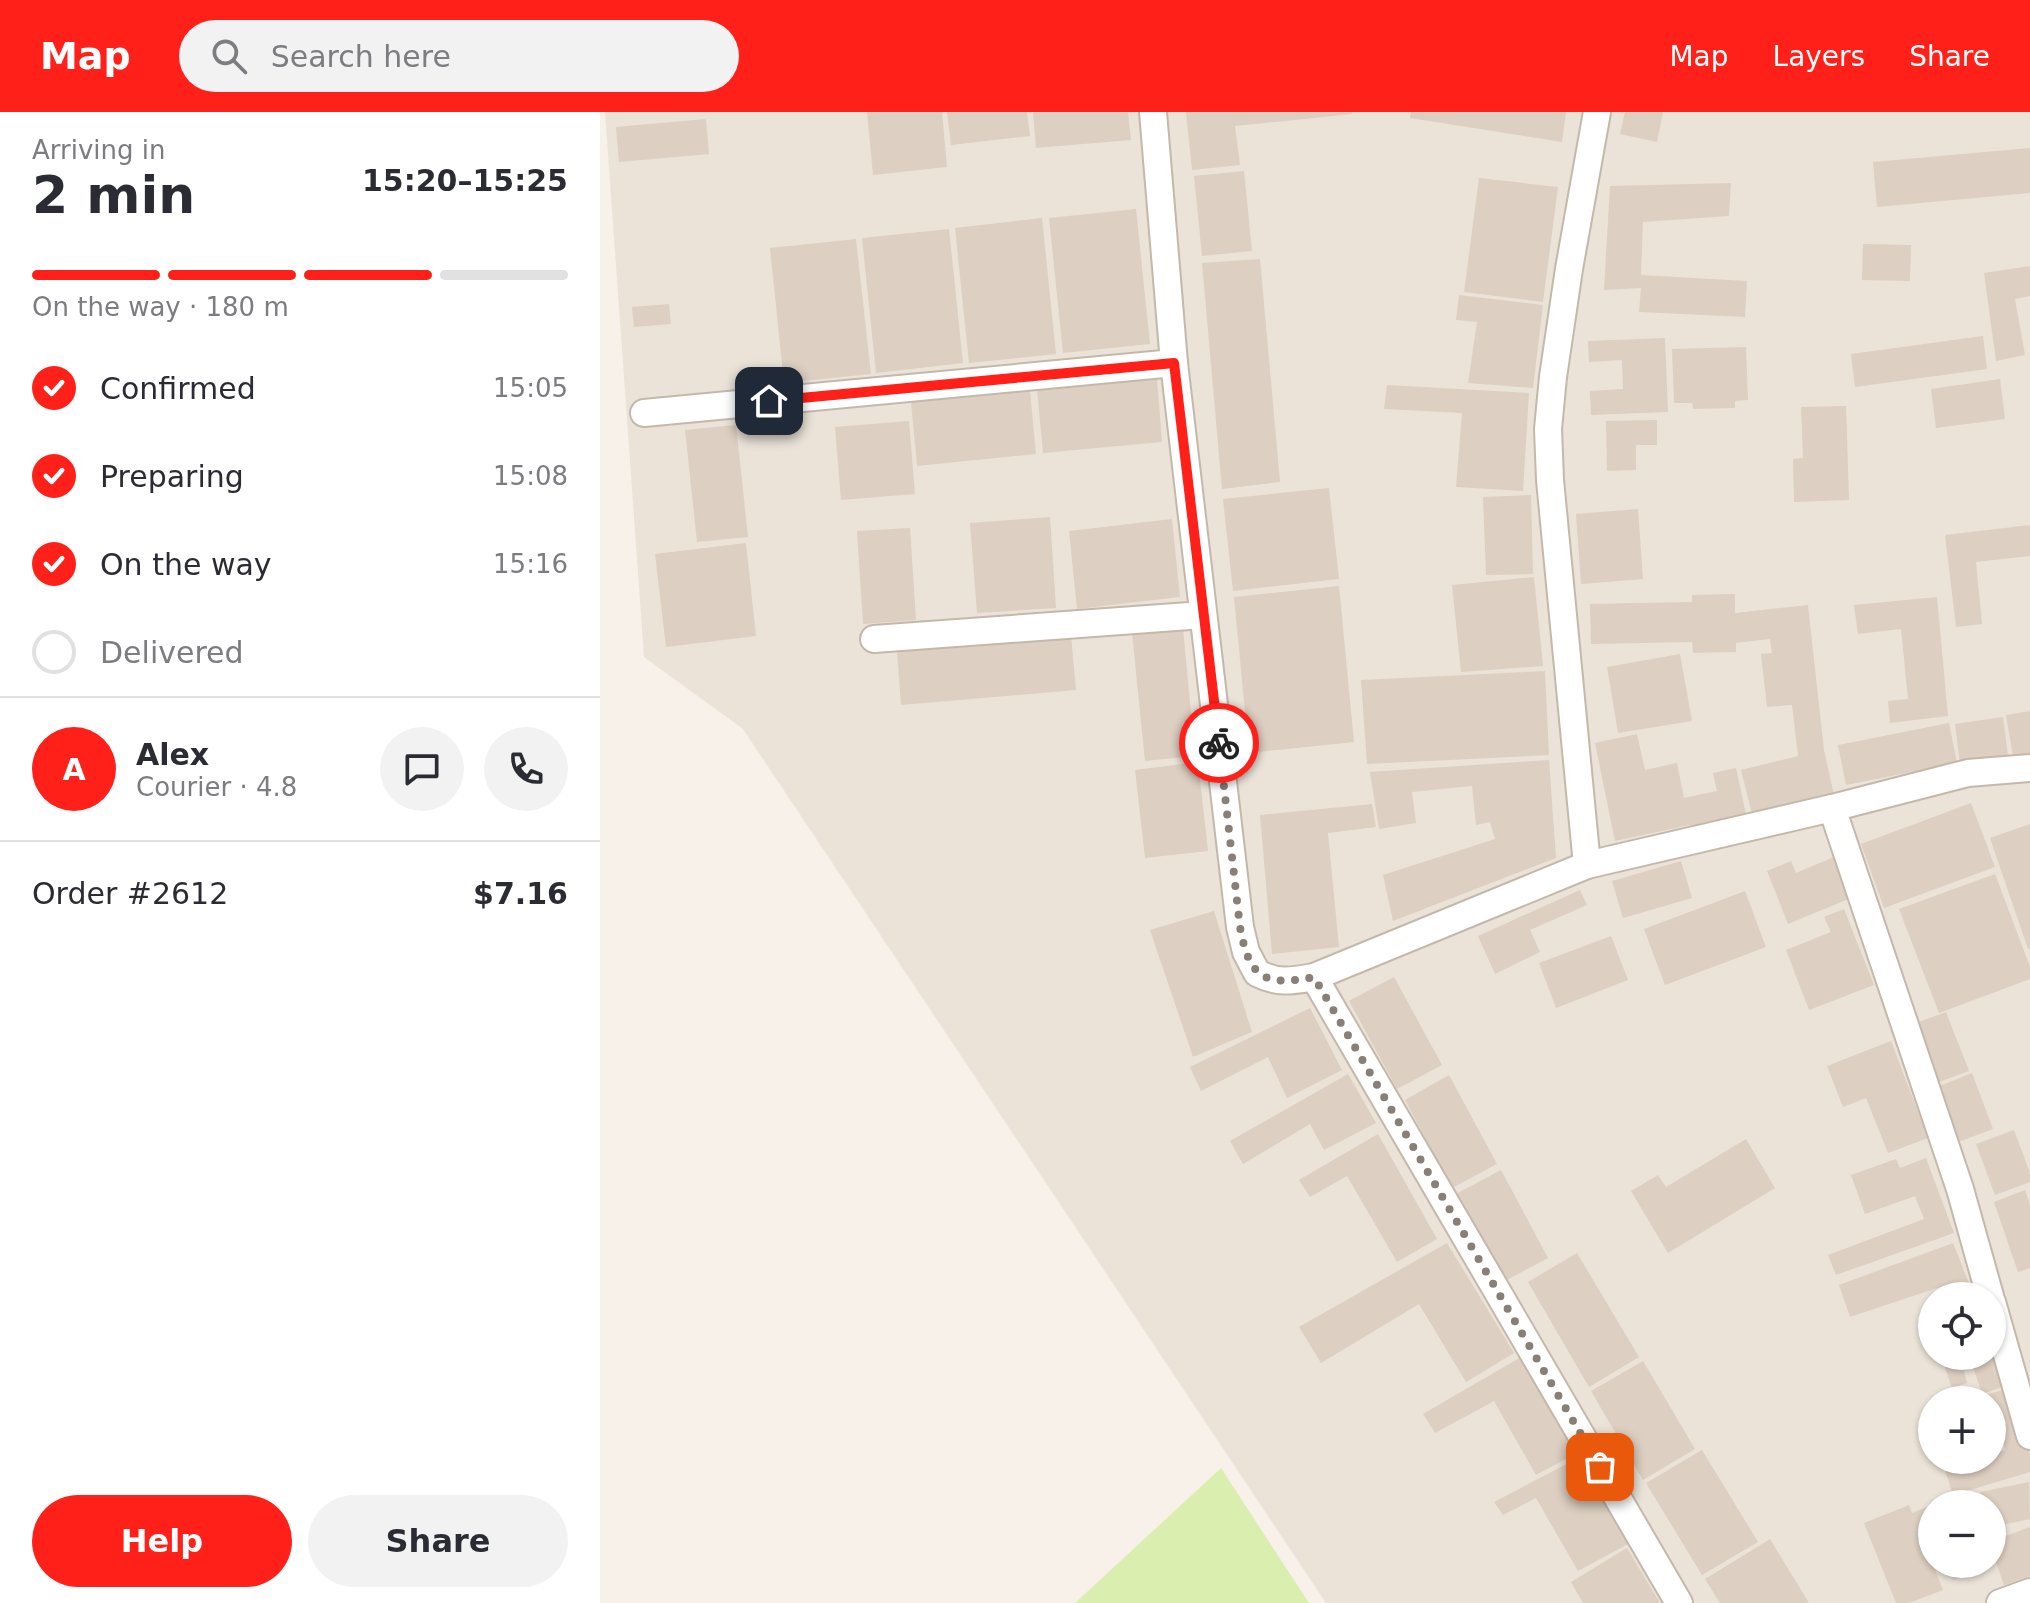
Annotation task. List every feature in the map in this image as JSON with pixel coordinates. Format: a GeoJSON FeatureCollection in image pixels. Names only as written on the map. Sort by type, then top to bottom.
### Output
{"type":"FeatureCollection","features":[{"type":"Feature","properties":{"kind":"street"},"geometry":{"type":"LineString","coordinates":[[1153,112],[1174,363],[1242,939],[1257,973],[1284,982],[1314,977],[1587,865],[1968,773],[2030,768]]}},
{"type":"Feature","properties":{"kind":"street"},"geometry":{"type":"LineString","coordinates":[[1587,865],[1550,480],[1548,429],[1569,269],[1597,112]]}},
{"type":"Feature","properties":{"kind":"street"},"geometry":{"type":"LineString","coordinates":[[644,413],[1174,363]]}},
{"type":"Feature","properties":{"kind":"street"},"geometry":{"type":"LineString","coordinates":[[874,639],[1203,615]]}},
{"type":"Feature","properties":{"kind":"street"},"geometry":{"type":"LineString","coordinates":[[1832,808],[1960,1189],[1986,1282]]}},
{"type":"Feature","properties":{"kind":"street"},"geometry":{"type":"LineString","coordinates":[[1314,977],[1679,1603]]}},
{"type":"Feature","properties":{"kind":"street"},"geometry":{"type":"LineString","coordinates":[[2006,1352],[2030,1436]]}},
{"type":"Feature","properties":{"kind":"street"},"geometry":{"type":"LineString","coordinates":[[2000,1603],[2030,1592]]}},
{"type":"Feature","properties":{"kind":"shaded area"},"geometry":{"type":"Polygon","coordinates":[[[605,112],[2030,112],[2030,1603],[1326,1603],[743,729],[644,657],[605,112]]]}},
{"type":"Feature","properties":{"kind":"green space"},"geometry":{"type":"Polygon","coordinates":[[[1221,1468],[1309,1603],[1075,1603],[1221,1468]]]}},
{"type":"Feature","properties":{"kind":"building"},"geometry":{"type":"Polygon","coordinates":[[[867,112],[942,112],[947,167],[873,175],[867,112]]]}},
{"type":"Feature","properties":{"kind":"building"},"geometry":{"type":"Polygon","coordinates":[[[947,112],[1027,112],[1030,136],[951,145],[947,112]]]}},
{"type":"Feature","properties":{"kind":"building"},"geometry":{"type":"Polygon","coordinates":[[[1033,112],[1128,112],[1131,140],[1036,148],[1033,112]]]}},
{"type":"Feature","properties":{"kind":"building"},"geometry":{"type":"Polygon","coordinates":[[[1186,112],[1352,114],[1235,126],[1240,165],[1192,170],[1186,112]]]}},
{"type":"Feature","properties":{"kind":"building"},"geometry":{"type":"Polygon","coordinates":[[[1411,112],[1566,112],[1562,142],[1410,118],[1411,112]]]}},
{"type":"Feature","properties":{"kind":"building"},"geometry":{"type":"Polygon","coordinates":[[[1625,112],[1663,112],[1657,142],[1620,134],[1625,112]]]}},
{"type":"Feature","properties":{"kind":"building"},"geometry":{"type":"Polygon","coordinates":[[[706,119],[709,154],[619,162],[616,127],[706,119]]]}},
{"type":"Feature","properties":{"kind":"building"},"geometry":{"type":"Polygon","coordinates":[[[2030,148],[2030,193],[1877,207],[1873,162],[2030,148]]]}},
{"type":"Feature","properties":{"kind":"building"},"geometry":{"type":"Polygon","coordinates":[[[1244,171],[1252,251],[1202,256],[1194,176],[1244,171]]]}},
{"type":"Feature","properties":{"kind":"building"},"geometry":{"type":"Polygon","coordinates":[[[1479,178],[1558,187],[1543,302],[1464,292],[1479,178]]]}},
{"type":"Feature","properties":{"kind":"building"},"geometry":{"type":"Polygon","coordinates":[[[1731,183],[1729,216],[1643,222],[1641,275],[1747,281],[1745,317],[1639,312],[1641,288],[1604,290],[1610,186],[1731,183]]]}},
{"type":"Feature","properties":{"kind":"building"},"geometry":{"type":"Polygon","coordinates":[[[1136,209],[1150,344],[1063,353],[1049,218],[1136,209]]]}},
{"type":"Feature","properties":{"kind":"building"},"geometry":{"type":"Polygon","coordinates":[[[1042,218],[1056,354],[969,363],[955,228],[1042,218]]]}},
{"type":"Feature","properties":{"kind":"building"},"geometry":{"type":"Polygon","coordinates":[[[949,229],[963,363],[876,373],[862,238],[949,229]]]}},
{"type":"Feature","properties":{"kind":"building"},"geometry":{"type":"Polygon","coordinates":[[[856,239],[871,374],[784,383],[770,248],[856,239]]]}},
{"type":"Feature","properties":{"kind":"building"},"geometry":{"type":"Polygon","coordinates":[[[1863,244],[1911,245],[1910,281],[1862,280],[1863,244]]]}},
{"type":"Feature","properties":{"kind":"building"},"geometry":{"type":"Polygon","coordinates":[[[1260,259],[1280,482],[1222,489],[1202,263],[1260,259]]]}},
{"type":"Feature","properties":{"kind":"building"},"geometry":{"type":"Polygon","coordinates":[[[2030,266],[2030,296],[2015,299],[2025,355],[1996,361],[1984,273],[2030,266]]]}},
{"type":"Feature","properties":{"kind":"building"},"geometry":{"type":"Polygon","coordinates":[[[1459,295],[1543,305],[1533,388],[1468,383],[1477,322],[1456,320],[1459,295]]]}},
{"type":"Feature","properties":{"kind":"building"},"geometry":{"type":"Polygon","coordinates":[[[669,304],[671,324],[634,327],[632,307],[669,304]]]}},
{"type":"Feature","properties":{"kind":"building"},"geometry":{"type":"Polygon","coordinates":[[[1983,336],[1987,369],[1855,387],[1851,354],[1983,336]]]}},
{"type":"Feature","properties":{"kind":"building"},"geometry":{"type":"Polygon","coordinates":[[[1665,338],[1668,412],[1591,415],[1590,391],[1623,389],[1622,360],[1589,362],[1588,341],[1665,338]]]}},
{"type":"Feature","properties":{"kind":"building"},"geometry":{"type":"Polygon","coordinates":[[[1746,347],[1748,400],[1735,401],[1735,408],[1693,409],[1692,403],[1674,403],[1672,349],[1746,347]]]}},
{"type":"Feature","properties":{"kind":"building"},"geometry":{"type":"Polygon","coordinates":[[[1157,379],[1162,442],[1043,453],[1037,390],[1157,379]]]}},
{"type":"Feature","properties":{"kind":"building"},"geometry":{"type":"Polygon","coordinates":[[[2000,379],[2005,419],[1936,428],[1931,389],[2000,379]]]}},
{"type":"Feature","properties":{"kind":"building"},"geometry":{"type":"Polygon","coordinates":[[[1387,385],[1529,393],[1523,491],[1456,487],[1462,413],[1384,409],[1387,385]]]}},
{"type":"Feature","properties":{"kind":"building"},"geometry":{"type":"Polygon","coordinates":[[[1030,391],[1036,454],[917,466],[911,402],[1030,391]]]}},
{"type":"Feature","properties":{"kind":"building"},"geometry":{"type":"Polygon","coordinates":[[[1846,406],[1849,500],[1794,502],[1793,459],[1803,458],[1801,407],[1846,406]]]}},
{"type":"Feature","properties":{"kind":"building"},"geometry":{"type":"Polygon","coordinates":[[[1657,420],[1657,445],[1636,445],[1636,470],[1607,471],[1606,421],[1657,420]]]}},
{"type":"Feature","properties":{"kind":"building"},"geometry":{"type":"Polygon","coordinates":[[[909,421],[915,494],[841,500],[835,427],[909,421]]]}},
{"type":"Feature","properties":{"kind":"building"},"geometry":{"type":"Polygon","coordinates":[[[736,425],[748,537],[697,542],[685,430],[736,425]]]}},
{"type":"Feature","properties":{"kind":"building"},"geometry":{"type":"Polygon","coordinates":[[[1329,488],[1339,579],[1233,591],[1223,499],[1329,488]]]}},
{"type":"Feature","properties":{"kind":"building"},"geometry":{"type":"Polygon","coordinates":[[[1531,495],[1533,574],[1486,575],[1483,497],[1531,495]]]}},
{"type":"Feature","properties":{"kind":"building"},"geometry":{"type":"Polygon","coordinates":[[[1638,509],[1643,579],[1581,584],[1576,514],[1638,509]]]}},
{"type":"Feature","properties":{"kind":"building"},"geometry":{"type":"Polygon","coordinates":[[[1050,517],[1056,608],[977,613],[970,523],[1050,517]]]}},
{"type":"Feature","properties":{"kind":"building"},"geometry":{"type":"Polygon","coordinates":[[[1172,519],[1180,597],[1077,609],[1069,531],[1172,519]]]}},
{"type":"Feature","properties":{"kind":"building"},"geometry":{"type":"Polygon","coordinates":[[[2030,525],[2030,556],[1976,562],[1982,624],[1956,627],[1945,535],[2030,525]]]}},
{"type":"Feature","properties":{"kind":"building"},"geometry":{"type":"Polygon","coordinates":[[[910,528],[916,620],[863,624],[857,531],[910,528]]]}},
{"type":"Feature","properties":{"kind":"building"},"geometry":{"type":"Polygon","coordinates":[[[746,543],[756,636],[666,647],[655,554],[746,543]]]}},
{"type":"Feature","properties":{"kind":"building"},"geometry":{"type":"Polygon","coordinates":[[[1534,577],[1543,666],[1461,672],[1452,585],[1534,577]]]}},
{"type":"Feature","properties":{"kind":"building"},"geometry":{"type":"Polygon","coordinates":[[[1339,586],[1354,742],[1249,753],[1234,597],[1339,586]]]}},
{"type":"Feature","properties":{"kind":"building"},"geometry":{"type":"Polygon","coordinates":[[[1735,594],[1735,613],[1808,605],[1824,750],[1834,795],[1752,814],[1741,770],[1798,756],[1792,705],[1767,707],[1761,654],[1772,653],[1770,639],[1736,643],[1736,652],[1693,653],[1692,642],[1591,644],[1590,604],[1692,602],[1692,595],[1735,594]]]}},
{"type":"Feature","properties":{"kind":"building"},"geometry":{"type":"Polygon","coordinates":[[[1937,597],[1948,716],[1890,723],[1888,701],[1908,699],[1901,629],[1858,634],[1854,605],[1937,597]]]}},
{"type":"Feature","properties":{"kind":"building"},"geometry":{"type":"Polygon","coordinates":[[[1183,628],[1195,756],[1145,761],[1132,633],[1183,628]]]}},
{"type":"Feature","properties":{"kind":"building"},"geometry":{"type":"Polygon","coordinates":[[[1071,635],[1076,690],[901,705],[897,650],[1071,635]]]}},
{"type":"Feature","properties":{"kind":"building"},"geometry":{"type":"Polygon","coordinates":[[[1680,654],[1692,721],[1618,733],[1607,667],[1680,654]]]}},
{"type":"Feature","properties":{"kind":"building"},"geometry":{"type":"Polygon","coordinates":[[[1545,671],[1549,755],[1367,764],[1361,680],[1545,671]]]}},
{"type":"Feature","properties":{"kind":"building"},"geometry":{"type":"Polygon","coordinates":[[[2030,711],[2030,759],[2014,762],[2006,715],[2030,711]]]}},
{"type":"Feature","properties":{"kind":"building"},"geometry":{"type":"Polygon","coordinates":[[[2003,717],[2008,756],[1960,763],[1955,724],[2003,717]]]}},
{"type":"Feature","properties":{"kind":"building"},"geometry":{"type":"Polygon","coordinates":[[[1949,723],[1957,763],[1846,785],[1838,745],[1949,723]]]}},
{"type":"Feature","properties":{"kind":"building"},"geometry":{"type":"Polygon","coordinates":[[[1637,734],[1645,770],[1677,763],[1684,798],[1717,791],[1713,773],[1736,768],[1747,819],[1691,830],[1690,825],[1615,841],[1595,743],[1637,734]]]}},
{"type":"Feature","properties":{"kind":"building"},"geometry":{"type":"Polygon","coordinates":[[[1549,760],[1556,858],[1393,921],[1383,875],[1495,839],[1490,822],[1476,825],[1472,786],[1412,792],[1416,823],[1379,829],[1370,772],[1549,760]]]}},
{"type":"Feature","properties":{"kind":"building"},"geometry":{"type":"Polygon","coordinates":[[[1198,762],[1208,851],[1145,858],[1135,770],[1198,762]]]}},
{"type":"Feature","properties":{"kind":"building"},"geometry":{"type":"Polygon","coordinates":[[[1971,803],[1995,867],[1884,908],[1861,844],[1971,803]]]}},
{"type":"Feature","properties":{"kind":"building"},"geometry":{"type":"Polygon","coordinates":[[[1372,804],[1376,827],[1328,833],[1339,947],[1272,954],[1260,815],[1372,804]]]}},
{"type":"Feature","properties":{"kind":"building"},"geometry":{"type":"Polygon","coordinates":[[[2030,824],[2030,948],[2028,949],[1990,838],[2030,824]]]}},
{"type":"Feature","properties":{"kind":"building"},"geometry":{"type":"Polygon","coordinates":[[[1834,857],[1851,898],[1788,924],[1767,871],[1791,861],[1796,873],[1834,857]]]}},
{"type":"Feature","properties":{"kind":"building"},"geometry":{"type":"Polygon","coordinates":[[[1681,861],[1692,898],[1623,918],[1612,881],[1681,861]]]}},
{"type":"Feature","properties":{"kind":"building"},"geometry":{"type":"Polygon","coordinates":[[[1995,874],[2030,967],[2030,979],[1939,1013],[1899,909],[1995,874]]]}},
{"type":"Feature","properties":{"kind":"building"},"geometry":{"type":"Polygon","coordinates":[[[1580,890],[1587,905],[1530,930],[1540,952],[1495,974],[1478,936],[1580,890]]]}},
{"type":"Feature","properties":{"kind":"building"},"geometry":{"type":"Polygon","coordinates":[[[1745,891],[1766,947],[1665,985],[1644,929],[1745,891]]]}},
{"type":"Feature","properties":{"kind":"building"},"geometry":{"type":"Polygon","coordinates":[[[1844,909],[1874,985],[1809,1010],[1786,950],[1831,932],[1824,917],[1844,909]]]}},
{"type":"Feature","properties":{"kind":"building"},"geometry":{"type":"Polygon","coordinates":[[[1214,911],[1252,1032],[1193,1057],[1150,930],[1214,911]]]}},
{"type":"Feature","properties":{"kind":"building"},"geometry":{"type":"Polygon","coordinates":[[[1611,936],[1628,980],[1556,1008],[1539,963],[1611,936]]]}},
{"type":"Feature","properties":{"kind":"building"},"geometry":{"type":"Polygon","coordinates":[[[1394,977],[1442,1065],[1397,1089],[1349,1001],[1394,977]]]}},
{"type":"Feature","properties":{"kind":"building"},"geometry":{"type":"Polygon","coordinates":[[[1310,1008],[1342,1070],[1287,1098],[1268,1057],[1201,1091],[1190,1067],[1310,1008]]]}},
{"type":"Feature","properties":{"kind":"building"},"geometry":{"type":"Polygon","coordinates":[[[1946,1012],[1969,1071],[1939,1082],[1916,1023],[1946,1012]]]}},
{"type":"Feature","properties":{"kind":"building"},"geometry":{"type":"Polygon","coordinates":[[[1891,1041],[1928,1138],[1888,1153],[1866,1098],[1843,1107],[1827,1066],[1891,1041]]]}},
{"type":"Feature","properties":{"kind":"building"},"geometry":{"type":"Polygon","coordinates":[[[1972,1073],[1993,1129],[1958,1142],[1937,1087],[1972,1073]]]}},
{"type":"Feature","properties":{"kind":"building"},"geometry":{"type":"Polygon","coordinates":[[[1348,1074],[1376,1123],[1324,1150],[1310,1124],[1243,1164],[1230,1141],[1348,1074]]]}},
{"type":"Feature","properties":{"kind":"building"},"geometry":{"type":"Polygon","coordinates":[[[1449,1075],[1497,1164],[1452,1188],[1405,1100],[1449,1075]]]}},
{"type":"Feature","properties":{"kind":"building"},"geometry":{"type":"Polygon","coordinates":[[[2014,1130],[2030,1173],[2030,1182],[1995,1195],[1976,1144],[2014,1130]]]}},
{"type":"Feature","properties":{"kind":"building"},"geometry":{"type":"Polygon","coordinates":[[[1378,1134],[1437,1239],[1397,1262],[1347,1176],[1310,1197],[1299,1180],[1378,1134]]]}},
{"type":"Feature","properties":{"kind":"building"},"geometry":{"type":"Polygon","coordinates":[[[1746,1139],[1775,1188],[1668,1253],[1631,1191],[1658,1175],[1666,1187],[1746,1139]]]}},
{"type":"Feature","properties":{"kind":"building"},"geometry":{"type":"Polygon","coordinates":[[[1926,1158],[1954,1233],[1836,1275],[1828,1255],[1924,1219],[1915,1196],[1865,1214],[1851,1175],[1896,1159],[1900,1168],[1926,1158]]]}},
{"type":"Feature","properties":{"kind":"building"},"geometry":{"type":"Polygon","coordinates":[[[1501,1170],[1548,1258],[1503,1282],[1456,1194],[1501,1170]]]}},
{"type":"Feature","properties":{"kind":"building"},"geometry":{"type":"Polygon","coordinates":[[[2025,1190],[2030,1204],[2030,1268],[2018,1272],[1994,1202],[2025,1190]]]}},
{"type":"Feature","properties":{"kind":"building"},"geometry":{"type":"Polygon","coordinates":[[[1447,1243],[1514,1353],[1466,1382],[1419,1304],[1321,1363],[1299,1327],[1447,1243]]]}},
{"type":"Feature","properties":{"kind":"building"},"geometry":{"type":"Polygon","coordinates":[[[1953,1243],[1968,1282],[1918,1282],[1918,1294],[1850,1317],[1839,1285],[1953,1243]]]}},
{"type":"Feature","properties":{"kind":"building"},"geometry":{"type":"Polygon","coordinates":[[[1577,1253],[1639,1357],[1589,1387],[1528,1282],[1577,1253]]]}},
{"type":"Feature","properties":{"kind":"building"},"geometry":{"type":"Polygon","coordinates":[[[1521,1357],[1577,1453],[1536,1475],[1494,1401],[1435,1433],[1423,1414],[1521,1357]]]}},
{"type":"Feature","properties":{"kind":"building"},"geometry":{"type":"Polygon","coordinates":[[[1643,1361],[1695,1449],[1643,1480],[1591,1391],[1643,1361]]]}},
{"type":"Feature","properties":{"kind":"building"},"geometry":{"type":"Polygon","coordinates":[[[1946,1370],[1966,1370],[1967,1383],[1951,1386],[1946,1370]]]}},
{"type":"Feature","properties":{"kind":"building"},"geometry":{"type":"Polygon","coordinates":[[[1974,1370],[2003,1370],[2008,1385],[2005,1386],[1979,1386],[1974,1370]]]}},
{"type":"Feature","properties":{"kind":"building"},"geometry":{"type":"Polygon","coordinates":[[[2009,1388],[2030,1455],[2030,1472],[1970,1490],[1951,1490],[1946,1474],[2006,1474],[2006,1389],[2009,1388]]]}},
{"type":"Feature","properties":{"kind":"building"},"geometry":{"type":"Polygon","coordinates":[[[1702,1450],[1758,1542],[1702,1575],[1646,1483],[1702,1450]]]}},
{"type":"Feature","properties":{"kind":"building"},"geometry":{"type":"Polygon","coordinates":[[[1580,1457],[1630,1543],[1578,1571],[1536,1498],[1503,1515],[1494,1502],[1580,1457]]]}},
{"type":"Feature","properties":{"kind":"building"},"geometry":{"type":"Polygon","coordinates":[[[2029,1482],[2030,1519],[2006,1524],[2006,1490],[1990,1490],[2029,1482]]]}},
{"type":"Feature","properties":{"kind":"building"},"geometry":{"type":"Polygon","coordinates":[[[1909,1505],[1912,1513],[1918,1511],[1918,1578],[1938,1578],[1943,1590],[1909,1603],[1896,1603],[1864,1523],[1909,1505]]]}},
{"type":"Feature","properties":{"kind":"building"},"geometry":{"type":"Polygon","coordinates":[[[2030,1527],[2030,1576],[2004,1585],[2002,1578],[2006,1578],[2006,1536],[2030,1527]]]}},
{"type":"Feature","properties":{"kind":"building"},"geometry":{"type":"Polygon","coordinates":[[[1770,1539],[1809,1603],[1720,1603],[1705,1579],[1770,1539]]]}},
{"type":"Feature","properties":{"kind":"building"},"geometry":{"type":"Polygon","coordinates":[[[1627,1548],[1660,1603],[1583,1603],[1571,1582],[1627,1548]]]}},
{"type":"Feature","properties":{"kind":"way so far"},"geometry":{"type":"LineString","coordinates":[[1219,743],[1240,927],[1250,963],[1257,973],[1269,979],[1284,982],[1314,977],[1600,1467]]}},
{"type":"Feature","properties":{"kind":"route"},"geometry":{"type":"LineString","coordinates":[[769,401],[1174,363],[1219,743]]}}]}
